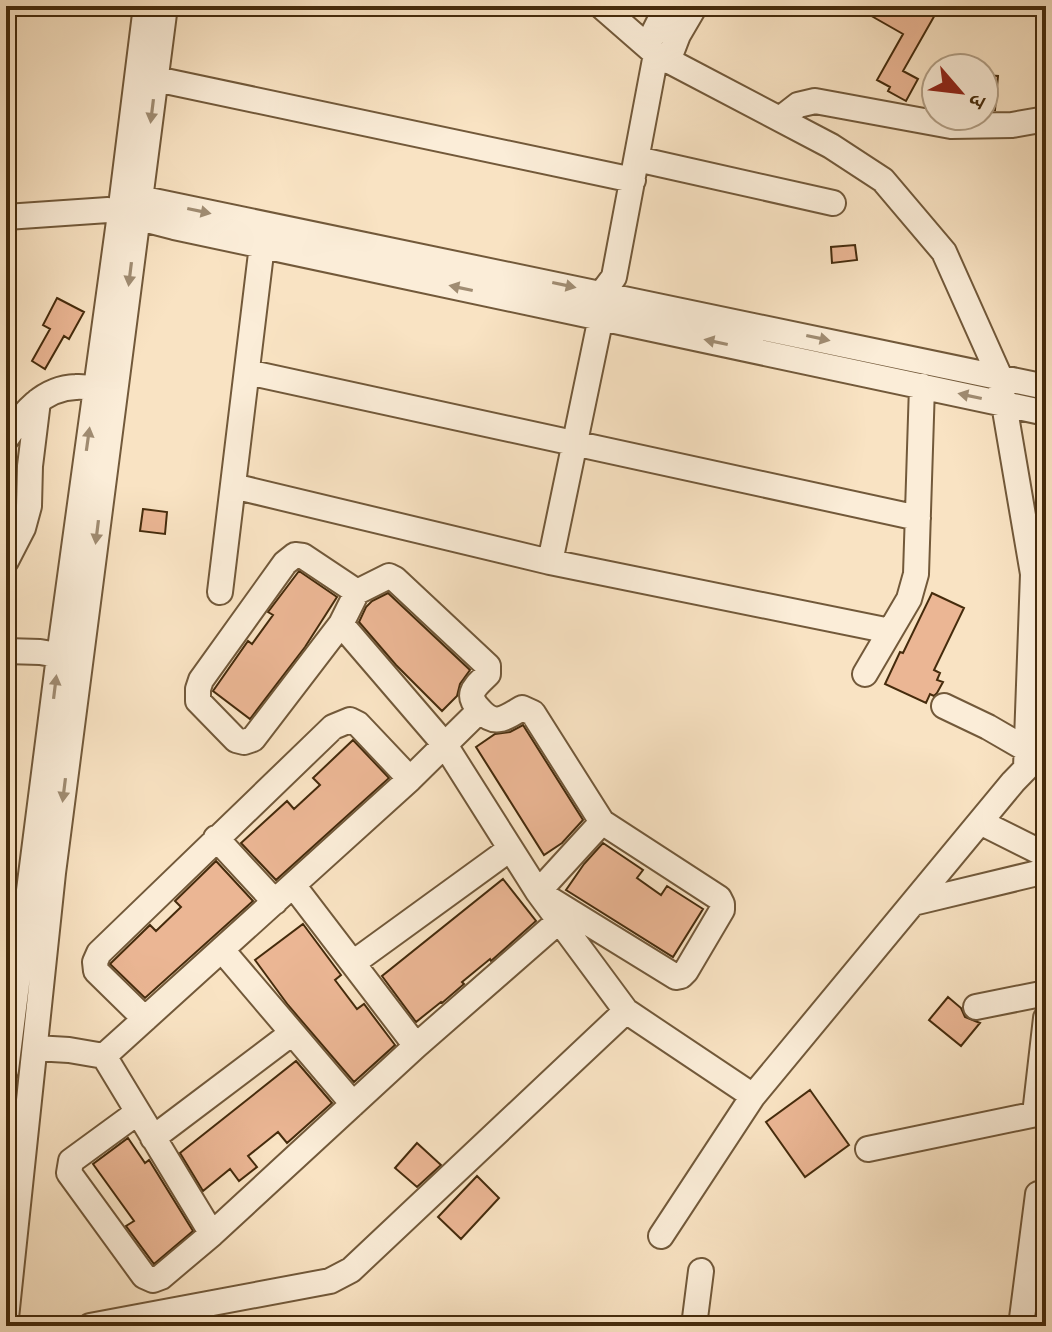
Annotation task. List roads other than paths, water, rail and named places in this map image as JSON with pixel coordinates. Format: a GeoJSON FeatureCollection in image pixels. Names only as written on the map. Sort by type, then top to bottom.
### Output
{"type":"FeatureCollection","features":[{"type":"Feature","properties":{"kind":"street"},"geometry":{"type":"LineString","coordinates":[[6,1070],[70,657],[105,390],[146,6]]}},
{"type":"Feature","properties":{"kind":"street"},"geometry":{"type":"LineString","coordinates":[[126,207],[156,79],[165,6]]}},
{"type":"Feature","properties":{"kind":"street"},"geometry":{"type":"LineString","coordinates":[[601,6],[657,54],[831,146],[883,180],[944,252],[999,375],[1033,574],[1033,755],[753,1096],[661,1236]]}},
{"type":"Feature","properties":{"kind":"street"},"geometry":{"type":"LineString","coordinates":[[550,562],[602,305],[614,277],[667,6]]}},
{"type":"Feature","properties":{"kind":"street"},"geometry":{"type":"LineString","coordinates":[[657,54],[678,35],[695,6]]}},
{"type":"Feature","properties":{"kind":"street"},"geometry":{"type":"LineString","coordinates":[[156,79],[635,170],[833,203]]}},
{"type":"Feature","properties":{"kind":"street"},"geometry":{"type":"LineString","coordinates":[[780,119],[798,105],[815,101],[951,126],[1012,125],[1046,119]]}},
{"type":"Feature","properties":{"kind":"street"},"geometry":{"type":"LineString","coordinates":[[126,207],[262,245],[999,375],[1046,387]]}},
{"type":"Feature","properties":{"kind":"street"},"geometry":{"type":"LineString","coordinates":[[6,217],[126,207],[177,207],[602,305],[922,386],[1046,413]]}},
{"type":"Feature","properties":{"kind":"street"},"geometry":{"type":"LineString","coordinates":[[220,592],[262,245]]}},
{"type":"Feature","properties":{"kind":"street"},"geometry":{"type":"LineString","coordinates":[[247,372],[918,518]]}},
{"type":"Feature","properties":{"kind":"street"},"geometry":{"type":"LineString","coordinates":[[865,674],[914,587],[922,386]]}},
{"type":"Feature","properties":{"kind":"street"},"geometry":{"type":"LineString","coordinates":[[6,439],[23,414],[53,391],[78,387],[105,390]]}},
{"type":"Feature","properties":{"kind":"street"},"geometry":{"type":"LineString","coordinates":[[6,561],[23,528],[29,506],[38,401]]}},
{"type":"Feature","properties":{"kind":"street"},"geometry":{"type":"LineString","coordinates":[[6,447],[31,460]]}},
{"type":"Feature","properties":{"kind":"street"},"geometry":{"type":"LineString","coordinates":[[233,486],[550,562],[890,631]]}},
{"type":"Feature","properties":{"kind":"street"},"geometry":{"type":"LineString","coordinates":[[357,592],[303,556],[295,555],[285,563],[201,680],[198,701],[236,740],[244,742],[253,739],[341,624],[357,592],[383,577],[395,579],[488,666],[488,674],[471,694],[472,703],[487,718],[496,721],[522,708],[533,713],[602,822],[719,898],[722,910],[686,971],[676,977],[538,892]]}},
{"type":"Feature","properties":{"kind":"street"},"geometry":{"type":"LineString","coordinates":[[341,624],[445,745],[538,892],[626,1011],[753,1096]]}},
{"type":"Feature","properties":{"kind":"street"},"geometry":{"type":"LineString","coordinates":[[6,651],[70,657]]}},
{"type":"Feature","properties":{"kind":"street"},"geometry":{"type":"LineString","coordinates":[[6,1318],[53,873],[70,657]]}},
{"type":"Feature","properties":{"kind":"street"},"geometry":{"type":"LineString","coordinates":[[944,706],[988,727],[1033,755]]}},
{"type":"Feature","properties":{"kind":"street"},"geometry":{"type":"LineString","coordinates":[[104,1056],[410,779],[480,710]]}},
{"type":"Feature","properties":{"kind":"street"},"geometry":{"type":"LineString","coordinates":[[145,1019],[96,971],[95,962],[99,953],[333,727],[350,720],[358,724],[410,779]]}},
{"type":"Feature","properties":{"kind":"street"},"geometry":{"type":"LineString","coordinates":[[538,892],[602,822]]}},
{"type":"Feature","properties":{"kind":"street"},"geometry":{"type":"LineString","coordinates":[[980,822],[1046,855]]}},
{"type":"Feature","properties":{"kind":"street"},"geometry":{"type":"LineString","coordinates":[[216,838],[284,894],[353,963],[416,1046]]}},
{"type":"Feature","properties":{"kind":"street"},"geometry":{"type":"LineString","coordinates":[[353,963],[510,849]]}},
{"type":"Feature","properties":{"kind":"street"},"geometry":{"type":"LineString","coordinates":[[913,903],[1046,871]]}},
{"type":"Feature","properties":{"kind":"street"},"geometry":{"type":"LineString","coordinates":[[138,1112],[80,1152],[71,1161],[69,1173],[144,1276],[153,1280],[161,1277],[212,1234],[416,1046],[559,921]]}},
{"type":"Feature","properties":{"kind":"street"},"geometry":{"type":"LineString","coordinates":[[222,950],[353,1104]]}},
{"type":"Feature","properties":{"kind":"street"},"geometry":{"type":"LineString","coordinates":[[976,1007],[1046,993]]}},
{"type":"Feature","properties":{"kind":"street"},"geometry":{"type":"LineString","coordinates":[[90,1326],[330,1281],[342,1276],[626,1011]]}},
{"type":"Feature","properties":{"kind":"street"},"geometry":{"type":"LineString","coordinates":[[868,1149],[1040,1113],[1046,1018]]}},
{"type":"Feature","properties":{"kind":"street"},"geometry":{"type":"LineString","coordinates":[[153,1138],[292,1033]]}},
{"type":"Feature","properties":{"kind":"street"},"geometry":{"type":"LineString","coordinates":[[35,1048],[104,1056],[212,1234]]}},
{"type":"Feature","properties":{"kind":"street"},"geometry":{"type":"LineString","coordinates":[[1021,1326],[1038,1194]]}},
{"type":"Feature","properties":{"kind":"street"},"geometry":{"type":"LineString","coordinates":[[694,1326],[701,1271]]}}]}
